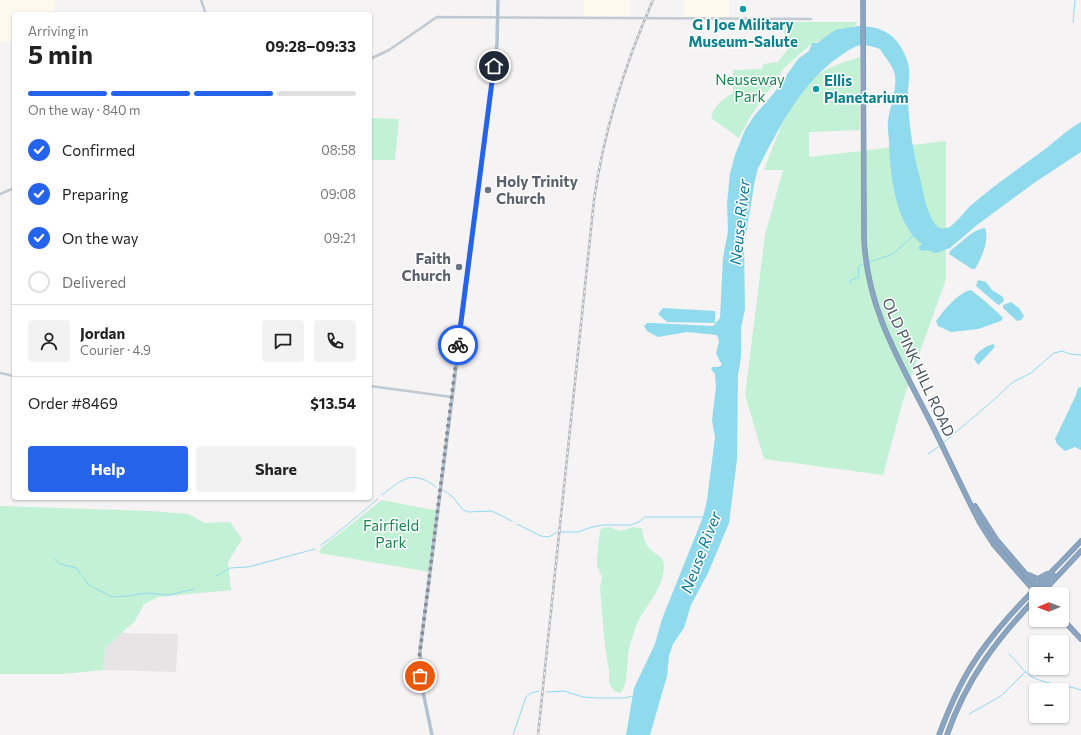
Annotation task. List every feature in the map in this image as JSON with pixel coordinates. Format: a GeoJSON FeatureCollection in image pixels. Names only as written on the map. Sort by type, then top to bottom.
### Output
{"type":"FeatureCollection","features":[{"type":"Feature","properties":{"kind":"highway","name":"OLD PINK HILL ROAD"},"geometry":{"type":"LineString","coordinates":[[863,0],[866,260],[878,314],[892,346],[988,536],[1034,587]]}},
{"type":"Feature","properties":{"kind":"highway","name":"OLD PINK HILL ROAD"},"geometry":{"type":"LineString","coordinates":[[969,499],[996,539],[1028,575],[1036,587]]}},
{"type":"Feature","properties":{"kind":"highway"},"geometry":{"type":"LineString","coordinates":[[1042,587],[1055,569],[1081,541]]}},
{"type":"Feature","properties":{"kind":"highway"},"geometry":{"type":"LineString","coordinates":[[1044,587],[1081,551]]}},
{"type":"Feature","properties":{"kind":"highway"},"geometry":{"type":"LineString","coordinates":[[1043,587],[1062,562]]}},
{"type":"Feature","properties":{"kind":"highway"},"geometry":{"type":"LineString","coordinates":[[1028,575],[1041,578],[1055,569]]}},
{"type":"Feature","properties":{"kind":"highway"},"geometry":{"type":"LineString","coordinates":[[939,735],[961,683],[972,665],[992,637],[1029,602]]}},
{"type":"Feature","properties":{"kind":"highway"},"geometry":{"type":"LineString","coordinates":[[947,735],[967,687],[994,646],[1029,606]]}},
{"type":"Feature","properties":{"kind":"highway"},"geometry":{"type":"LineString","coordinates":[[1069,626],[1081,639]]}},
{"type":"Feature","properties":{"kind":"highway"},"geometry":{"type":"LineString","coordinates":[[961,683],[967,687]]}},
{"type":"Feature","properties":{"kind":"main road"},"geometry":{"type":"LineString","coordinates":[[432,735],[422,687],[419,658],[497,44],[498,0]]}},
{"type":"Feature","properties":{"kind":"street"},"geometry":{"type":"LineString","coordinates":[[201,0],[205,12]]}},
{"type":"Feature","properties":{"kind":"street"},"geometry":{"type":"LineString","coordinates":[[372,58],[389,50],[437,17],[811,19]]}},
{"type":"Feature","properties":{"kind":"street"},"geometry":{"type":"LineString","coordinates":[[0,194],[12,189]]}},
{"type":"Feature","properties":{"kind":"street"},"geometry":{"type":"LineString","coordinates":[[0,374],[12,376]]}},
{"type":"Feature","properties":{"kind":"street"},"geometry":{"type":"LineString","coordinates":[[372,386],[452,398]]}},
{"type":"Feature","properties":{"kind":"shaded area"},"geometry":{"type":"Polygon","coordinates":[[[0,0],[55,0],[55,6],[52,12],[12,12],[12,42],[0,42],[0,0]]]}},
{"type":"Feature","properties":{"kind":"shaded area"},"geometry":{"type":"Polygon","coordinates":[[[584,0],[630,0],[630,16],[584,16],[584,0]]]}},
{"type":"Feature","properties":{"kind":"shaded area"},"geometry":{"type":"Polygon","coordinates":[[[684,0],[730,0],[730,17],[684,17],[684,0]]]}},
{"type":"Feature","properties":{"kind":"shaded area"},"geometry":{"type":"Polygon","coordinates":[[[122,633],[178,634],[176,672],[103,670],[105,648],[122,633]]]}},
{"type":"Feature","properties":{"kind":"green space","name":"Neuseway Park"},"geometry":{"type":"Polygon","coordinates":[[[784,22],[857,22],[856,25],[811,44],[785,67],[750,117],[739,138],[711,118],[712,114],[719,103],[733,93],[733,70],[762,69],[763,64],[778,62],[788,49],[785,44],[784,22]]]}},
{"type":"Feature","properties":{"kind":"green space"},"geometry":{"type":"Polygon","coordinates":[[[860,57],[860,130],[809,132],[809,157],[946,141],[946,279],[904,397],[883,475],[764,459],[745,395],[765,235],[783,170],[764,170],[784,122],[796,99],[804,89],[813,79],[824,71],[835,65],[860,57]]]}},
{"type":"Feature","properties":{"kind":"green space"},"geometry":{"type":"Polygon","coordinates":[[[372,118],[399,119],[395,160],[372,160],[372,118]]]}},
{"type":"Feature","properties":{"kind":"green space","name":"Fairfield Park"},"geometry":{"type":"Polygon","coordinates":[[[382,500],[438,511],[430,572],[319,553],[321,548],[382,500]]]}},
{"type":"Feature","properties":{"kind":"green space"},"geometry":{"type":"Polygon","coordinates":[[[0,506],[150,511],[188,514],[205,523],[230,522],[242,539],[228,562],[231,590],[159,597],[144,604],[135,621],[105,648],[103,670],[63,674],[0,674],[0,506]]]}},
{"type":"Feature","properties":{"kind":"green space"},"geometry":{"type":"Polygon","coordinates":[[[609,527],[620,531],[634,527],[641,528],[649,548],[662,558],[664,565],[658,588],[635,630],[628,654],[625,684],[620,693],[614,691],[609,683],[609,670],[605,647],[600,589],[602,577],[597,565],[600,531],[602,528],[609,527]]]}},
{"type":"Feature","properties":{"kind":"water","name":"Neuse River"},"geometry":{"type":"Polygon","coordinates":[[[866,26],[882,30],[894,38],[899,44],[907,60],[909,70],[909,110],[914,154],[926,204],[934,223],[938,227],[950,227],[969,207],[987,192],[1081,122],[1081,152],[1034,183],[977,225],[950,248],[936,253],[928,250],[922,251],[918,248],[922,244],[913,235],[906,224],[900,212],[896,198],[891,168],[888,126],[895,86],[895,75],[891,65],[880,49],[862,45],[852,48],[828,65],[815,78],[793,105],[758,168],[744,246],[745,309],[741,328],[741,357],[738,375],[737,459],[729,523],[708,573],[691,605],[684,628],[673,644],[669,656],[667,676],[650,735],[626,735],[634,688],[655,644],[662,619],[703,517],[707,500],[715,437],[712,420],[716,387],[715,374],[711,369],[712,367],[722,365],[716,354],[719,341],[717,335],[687,332],[658,337],[647,331],[644,326],[647,323],[653,323],[713,326],[720,318],[723,258],[728,231],[727,204],[730,173],[735,155],[745,130],[798,59],[809,51],[812,43],[817,43],[835,30],[866,26]]]}},
{"type":"Feature","properties":{"kind":"water"},"geometry":{"type":"Polygon","coordinates":[[[985,228],[986,244],[975,269],[972,269],[949,254],[950,251],[971,234],[985,228]]]}},
{"type":"Feature","properties":{"kind":"water"},"geometry":{"type":"Polygon","coordinates":[[[978,280],[986,282],[992,290],[1003,297],[1004,301],[999,305],[995,302],[976,286],[978,280]]]}},
{"type":"Feature","properties":{"kind":"water"},"geometry":{"type":"Polygon","coordinates":[[[970,290],[1003,318],[1001,321],[978,329],[951,332],[938,326],[936,321],[947,307],[960,295],[970,290]]]}},
{"type":"Feature","properties":{"kind":"water"},"geometry":{"type":"Polygon","coordinates":[[[1011,302],[1019,308],[1024,316],[1021,320],[1017,321],[1003,308],[1003,305],[1011,302]]]}},
{"type":"Feature","properties":{"kind":"water"},"geometry":{"type":"Polygon","coordinates":[[[663,308],[715,311],[715,323],[667,322],[658,314],[663,308]]]}},
{"type":"Feature","properties":{"kind":"water"},"geometry":{"type":"Polygon","coordinates":[[[993,344],[995,346],[993,349],[978,365],[974,359],[975,356],[984,348],[993,344]]]}},
{"type":"Feature","properties":{"kind":"water"},"geometry":{"type":"Polygon","coordinates":[[[1081,387],[1081,450],[1075,447],[1065,451],[1057,444],[1055,439],[1078,388],[1081,387]]]}},
{"type":"Feature","properties":{"kind":"waterway"},"geometry":{"type":"LineString","coordinates":[[1073,22],[1075,0]]}},
{"type":"Feature","properties":{"kind":"waterway"},"geometry":{"type":"LineString","coordinates":[[869,262],[893,254],[913,236]]}},
{"type":"Feature","properties":{"kind":"waterway"},"geometry":{"type":"LineString","coordinates":[[850,283],[851,280],[859,277],[858,268],[860,265],[864,264]]}},
{"type":"Feature","properties":{"kind":"waterway"},"geometry":{"type":"LineString","coordinates":[[943,443],[1013,382],[1031,373],[1054,353],[1062,351],[1070,354],[1081,355]]}},
{"type":"Feature","properties":{"kind":"waterway"},"geometry":{"type":"LineString","coordinates":[[928,454],[941,445]]}},
{"type":"Feature","properties":{"kind":"waterway"},"geometry":{"type":"LineString","coordinates":[[382,495],[396,484],[408,478],[414,477],[421,478],[436,487]]}},
{"type":"Feature","properties":{"kind":"waterway"},"geometry":{"type":"LineString","coordinates":[[443,490],[453,497],[462,509],[468,512],[492,511],[512,521]]}},
{"type":"Feature","properties":{"kind":"waterway"},"geometry":{"type":"LineString","coordinates":[[321,545],[378,499]]}},
{"type":"Feature","properties":{"kind":"waterway"},"geometry":{"type":"LineString","coordinates":[[561,532],[578,532],[603,525],[631,525],[639,522],[645,517],[704,517]]}},
{"type":"Feature","properties":{"kind":"waterway"},"geometry":{"type":"LineString","coordinates":[[517,524],[541,536],[549,537],[557,532]]}},
{"type":"Feature","properties":{"kind":"waterway"},"geometry":{"type":"LineString","coordinates":[[216,576],[230,568],[248,567],[315,549]]}},
{"type":"Feature","properties":{"kind":"waterway"},"geometry":{"type":"LineString","coordinates":[[54,559],[60,564],[76,568],[89,585],[112,597],[146,593],[169,595],[194,589]]}},
{"type":"Feature","properties":{"kind":"waterway"},"geometry":{"type":"LineString","coordinates":[[1009,654],[1029,675],[1041,681],[1081,690]]}},
{"type":"Feature","properties":{"kind":"waterway"},"geometry":{"type":"LineString","coordinates":[[969,714],[1001,696],[1025,672]]}},
{"type":"Feature","properties":{"kind":"waterway"},"geometry":{"type":"LineString","coordinates":[[513,735],[526,697],[531,693],[539,691]]}},
{"type":"Feature","properties":{"kind":"waterway"},"geometry":{"type":"LineString","coordinates":[[546,692],[564,691],[583,697],[598,698],[625,698],[632,696]]}},
{"type":"Feature","properties":{"kind":"railway"},"geometry":{"type":"LineString","coordinates":[[538,735],[594,200],[598,174],[616,98],[633,49],[653,0]]}},
{"type":"Feature","properties":{"kind":"way so far"},"geometry":{"type":"LineString","coordinates":[[420,676],[419,658],[458,345]]}},
{"type":"Feature","properties":{"kind":"place","name":"G I Joe Military Museum-Salute"},"geometry":{"type":"Point","coordinates":[743,9]}},
{"type":"Feature","properties":{"kind":"place","name":"Ellis Planetarium"},"geometry":{"type":"Point","coordinates":[816,89]}},
{"type":"Feature","properties":{"kind":"place","name":"Holy Trinity Church"},"geometry":{"type":"Point","coordinates":[488,190]}},
{"type":"Feature","properties":{"kind":"place","name":"Faith Church"},"geometry":{"type":"Point","coordinates":[459,267]}},
{"type":"Feature","properties":{"kind":"route"},"geometry":{"type":"LineString","coordinates":[[458,345],[494,66]]}}]}
